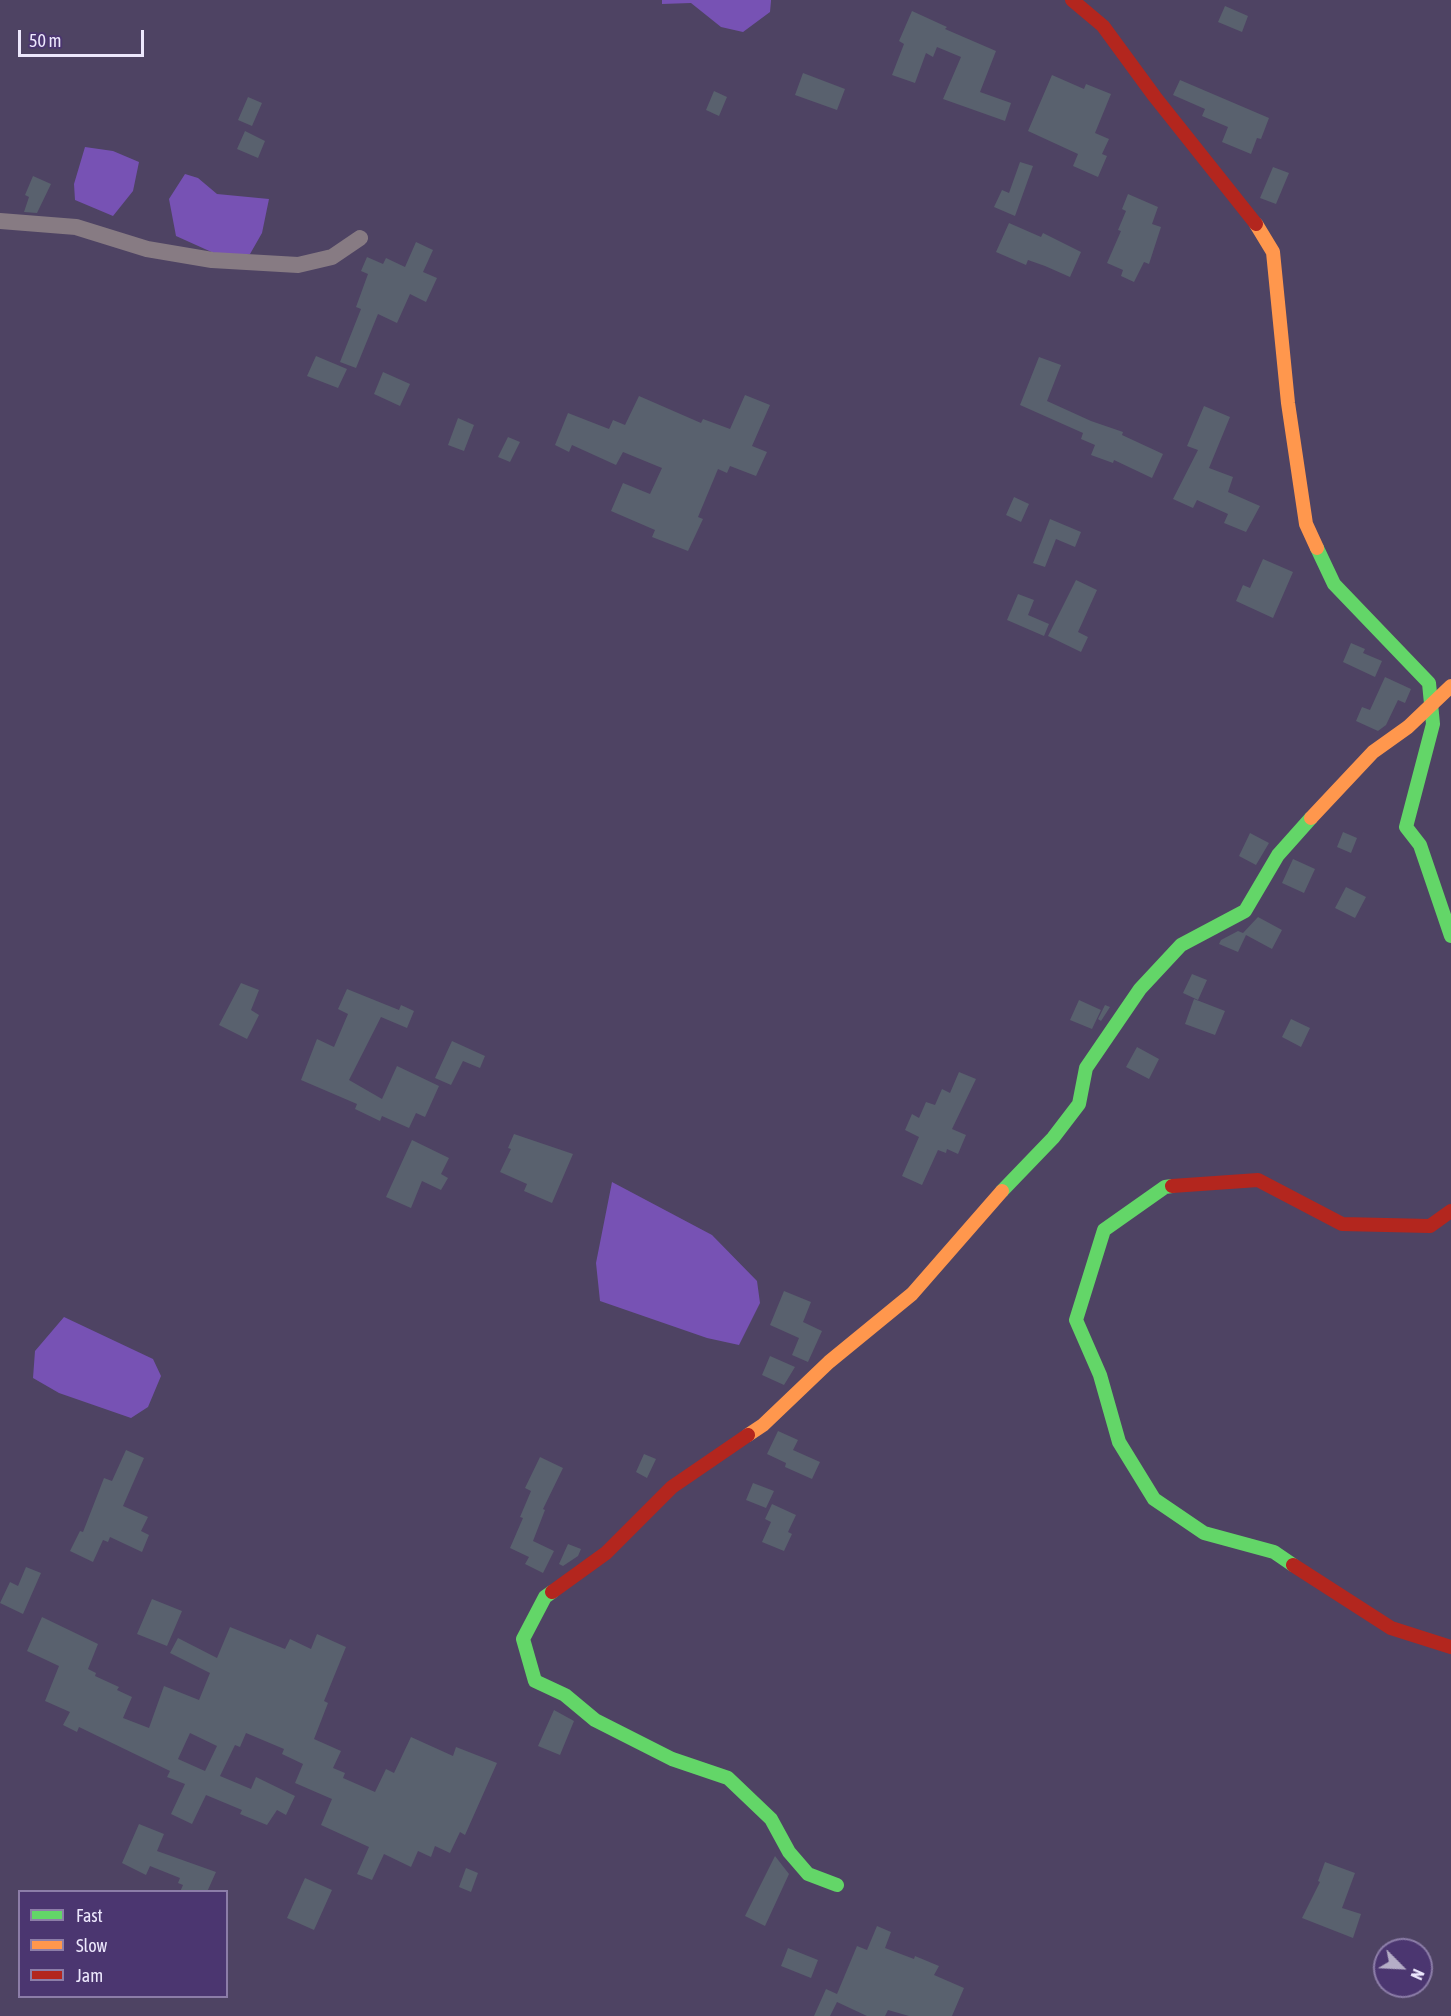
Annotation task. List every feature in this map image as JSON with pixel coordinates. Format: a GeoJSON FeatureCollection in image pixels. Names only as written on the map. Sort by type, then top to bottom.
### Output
{"type":"FeatureCollection","features":[{"type":"Feature","properties":{"kind":"street"},"geometry":{"type":"LineString","coordinates":[[1072,0],[1103,26],[1155,97],[1250,214],[1273,252],[1288,403],[1306,524],[1334,584],[1429,683],[1433,724],[1406,827],[1420,845],[1451,936]]}},
{"type":"Feature","properties":{"kind":"street"},"geometry":{"type":"LineString","coordinates":[[0,221],[76,227],[147,249],[212,260],[298,265],[332,257],[360,238]]}},
{"type":"Feature","properties":{"kind":"street"},"geometry":{"type":"LineString","coordinates":[[837,1885],[808,1874],[789,1852],[771,1820],[728,1778],[662,1754],[595,1720],[565,1695],[535,1681],[523,1639],[545,1597],[614,1546],[672,1487],[763,1425],[830,1362],[912,1294],[990,1204],[1053,1138],[1079,1104],[1086,1068],[1140,989],[1181,945],[1245,911],[1278,855],[1373,752],[1407,727],[1451,686]]}},
{"type":"Feature","properties":{"kind":"street"},"geometry":{"type":"LineString","coordinates":[[1451,1211],[1430,1226],[1342,1224],[1258,1180],[1165,1187],[1104,1230],[1076,1320],[1100,1375],[1119,1442],[1154,1499],[1204,1533],[1274,1552],[1391,1628],[1451,1647]]}},
{"type":"Feature","properties":{"kind":"shaded area"},"geometry":{"type":"Polygon","coordinates":[[[662,0],[771,1],[770,12],[743,32],[721,27],[691,3],[662,4],[662,0]]]}},
{"type":"Feature","properties":{"kind":"shaded area"},"geometry":{"type":"Polygon","coordinates":[[[85,147],[113,151],[139,162],[133,191],[113,216],[75,200],[74,184],[85,147]]]}},
{"type":"Feature","properties":{"kind":"shaded area"},"geometry":{"type":"Polygon","coordinates":[[[185,174],[198,178],[217,194],[269,199],[262,233],[250,254],[216,254],[176,236],[169,199],[185,174]]]}},
{"type":"Feature","properties":{"kind":"shaded area"},"geometry":{"type":"Polygon","coordinates":[[[612,1182],[712,1235],[757,1281],[760,1303],[739,1345],[707,1338],[600,1301],[596,1263],[612,1182]]]}},
{"type":"Feature","properties":{"kind":"shaded area"},"geometry":{"type":"Polygon","coordinates":[[[64,1317],[153,1359],[161,1376],[148,1407],[131,1418],[59,1393],[33,1378],[35,1351],[64,1317]]]}},
{"type":"Feature","properties":{"kind":"building"},"geometry":{"type":"Polygon","coordinates":[[[1225,6],[1248,16],[1242,32],[1218,22],[1225,6]]]}},
{"type":"Feature","properties":{"kind":"building"},"geometry":{"type":"Polygon","coordinates":[[[912,11],[947,27],[945,29],[996,51],[980,92],[1011,103],[1005,121],[943,99],[961,57],[937,47],[933,57],[926,53],[915,83],[892,75],[904,44],[899,41],[912,11]]]}},
{"type":"Feature","properties":{"kind":"building"},"geometry":{"type":"Polygon","coordinates":[[[803,73],[845,89],[837,110],[795,95],[803,73]]]}},
{"type":"Feature","properties":{"kind":"building"},"geometry":{"type":"Polygon","coordinates":[[[1052,75],[1084,89],[1086,84],[1111,94],[1095,133],[1109,139],[1102,154],[1107,156],[1098,177],[1073,166],[1078,154],[1028,131],[1052,75]]]}},
{"type":"Feature","properties":{"kind":"building"},"geometry":{"type":"Polygon","coordinates":[[[1180,80],[1269,118],[1261,139],[1257,138],[1251,154],[1222,142],[1228,127],[1202,116],[1205,109],[1173,95],[1180,80]]]}},
{"type":"Feature","properties":{"kind":"building"},"geometry":{"type":"Polygon","coordinates":[[[714,91],[727,97],[719,116],[706,110],[714,91]]]}},
{"type":"Feature","properties":{"kind":"building"},"geometry":{"type":"Polygon","coordinates":[[[248,97],[262,103],[252,126],[238,120],[248,97]]]}},
{"type":"Feature","properties":{"kind":"building"},"geometry":{"type":"Polygon","coordinates":[[[245,131],[265,141],[258,158],[237,149],[245,131]]]}},
{"type":"Feature","properties":{"kind":"building"},"geometry":{"type":"Polygon","coordinates":[[[1020,162],[1033,166],[1015,216],[994,207],[1002,190],[1009,193],[1020,162]]]}},
{"type":"Feature","properties":{"kind":"building"},"geometry":{"type":"Polygon","coordinates":[[[1273,167],[1289,173],[1276,204],[1260,198],[1273,167]]]}},
{"type":"Feature","properties":{"kind":"building"},"geometry":{"type":"Polygon","coordinates":[[[33,176],[51,184],[37,213],[24,212],[29,197],[25,195],[33,176]]]}},
{"type":"Feature","properties":{"kind":"building"},"geometry":{"type":"Polygon","coordinates":[[[1128,194],[1158,207],[1152,224],[1161,227],[1149,264],[1144,262],[1134,282],[1121,276],[1123,270],[1107,263],[1121,231],[1118,230],[1126,211],[1122,209],[1128,194]]]}},
{"type":"Feature","properties":{"kind":"building"},"geometry":{"type":"Polygon","coordinates":[[[1009,223],[1041,237],[1043,233],[1081,252],[1070,277],[1028,260],[1026,265],[996,252],[1009,223]]]}},
{"type":"Feature","properties":{"kind":"building"},"geometry":{"type":"Polygon","coordinates":[[[416,242],[433,250],[423,272],[437,278],[426,302],[410,294],[397,323],[378,314],[356,368],[340,362],[361,309],[356,307],[368,274],[361,271],[367,257],[383,264],[386,258],[405,267],[416,242]]]}},
{"type":"Feature","properties":{"kind":"building"},"geometry":{"type":"Polygon","coordinates":[[[316,356],[347,369],[338,388],[307,376],[316,356]]]}},
{"type":"Feature","properties":{"kind":"building"},"geometry":{"type":"Polygon","coordinates":[[[1039,357],[1061,365],[1047,401],[1091,421],[1123,432],[1122,435],[1163,454],[1152,478],[1114,460],[1113,463],[1091,455],[1095,445],[1081,439],[1083,433],[1020,405],[1039,357]]]}},
{"type":"Feature","properties":{"kind":"building"},"geometry":{"type":"Polygon","coordinates":[[[383,372],[410,384],[400,406],[374,394],[383,372]]]}},
{"type":"Feature","properties":{"kind":"building"},"geometry":{"type":"Polygon","coordinates":[[[745,395],[770,405],[752,446],[767,452],[756,476],[730,466],[727,473],[718,469],[698,517],[703,519],[688,551],[652,537],[655,530],[611,511],[623,483],[650,494],[662,468],[623,452],[616,465],[572,445],[569,452],[555,445],[568,413],[609,429],[613,420],[625,425],[639,396],[701,423],[703,419],[730,429],[745,395]]]}},
{"type":"Feature","properties":{"kind":"building"},"geometry":{"type":"Polygon","coordinates":[[[1204,406],[1230,417],[1209,468],[1233,477],[1228,492],[1260,506],[1246,532],[1224,523],[1228,514],[1197,500],[1193,508],[1173,499],[1198,450],[1187,446],[1204,406]]]}},
{"type":"Feature","properties":{"kind":"building"},"geometry":{"type":"Polygon","coordinates":[[[458,418],[474,425],[464,451],[448,445],[458,418]]]}},
{"type":"Feature","properties":{"kind":"building"},"geometry":{"type":"Polygon","coordinates":[[[508,437],[520,442],[510,462],[498,457],[508,437]]]}},
{"type":"Feature","properties":{"kind":"building"},"geometry":{"type":"Polygon","coordinates":[[[1014,497],[1029,504],[1021,522],[1006,515],[1014,497]]]}},
{"type":"Feature","properties":{"kind":"building"},"geometry":{"type":"Polygon","coordinates":[[[1050,519],[1081,532],[1075,547],[1056,539],[1045,567],[1033,563],[1050,519]]]}},
{"type":"Feature","properties":{"kind":"building"},"geometry":{"type":"Polygon","coordinates":[[[1263,559],[1293,572],[1273,618],[1236,601],[1243,585],[1250,588],[1263,559]]]}},
{"type":"Feature","properties":{"kind":"building"},"geometry":{"type":"Polygon","coordinates":[[[1076,580],[1097,590],[1078,632],[1088,637],[1081,652],[1048,636],[1076,580]]]}},
{"type":"Feature","properties":{"kind":"building"},"geometry":{"type":"Polygon","coordinates":[[[1018,594],[1034,600],[1028,615],[1049,624],[1044,636],[1007,620],[1018,594]]]}},
{"type":"Feature","properties":{"kind":"building"},"geometry":{"type":"Polygon","coordinates":[[[1351,643],[1365,649],[1363,653],[1382,661],[1375,677],[1343,662],[1351,643]]]}},
{"type":"Feature","properties":{"kind":"building"},"geometry":{"type":"Polygon","coordinates":[[[1385,677],[1411,689],[1405,703],[1398,700],[1386,725],[1378,731],[1356,721],[1362,707],[1370,710],[1385,677]]]}},
{"type":"Feature","properties":{"kind":"building"},"geometry":{"type":"Polygon","coordinates":[[[1343,832],[1357,838],[1351,853],[1337,847],[1343,832]]]}},
{"type":"Feature","properties":{"kind":"building"},"geometry":{"type":"Polygon","coordinates":[[[1250,833],[1269,843],[1256,865],[1239,856],[1250,833]]]}},
{"type":"Feature","properties":{"kind":"building"},"geometry":{"type":"Polygon","coordinates":[[[1293,859],[1315,869],[1304,893],[1282,883],[1293,859]]]}},
{"type":"Feature","properties":{"kind":"building"},"geometry":{"type":"Polygon","coordinates":[[[1346,887],[1366,897],[1355,918],[1335,908],[1346,887]]]}},
{"type":"Feature","properties":{"kind":"building"},"geometry":{"type":"Polygon","coordinates":[[[1258,917],[1282,930],[1272,949],[1246,935],[1238,952],[1219,944],[1221,940],[1238,931],[1243,933],[1258,917]]]}},
{"type":"Feature","properties":{"kind":"building"},"geometry":{"type":"Polygon","coordinates":[[[1192,974],[1207,980],[1198,1000],[1183,993],[1192,974]]]}},
{"type":"Feature","properties":{"kind":"building"},"geometry":{"type":"Polygon","coordinates":[[[241,983],[259,990],[251,1010],[259,1015],[247,1039],[219,1025],[241,983]]]}},
{"type":"Feature","properties":{"kind":"building"},"geometry":{"type":"Polygon","coordinates":[[[347,989],[399,1010],[401,1005],[414,1011],[407,1028],[381,1017],[349,1080],[382,1099],[397,1066],[439,1086],[425,1117],[416,1113],[409,1128],[382,1116],[380,1121],[355,1109],[357,1104],[301,1080],[317,1039],[334,1047],[348,1014],[338,1009],[347,989]]]}},
{"type":"Feature","properties":{"kind":"building"},"geometry":{"type":"Polygon","coordinates":[[[1194,999],[1225,1011],[1215,1035],[1185,1024],[1194,999]]]}},
{"type":"Feature","properties":{"kind":"building"},"geometry":{"type":"Polygon","coordinates":[[[1079,1000],[1101,1010],[1092,1029],[1070,1020],[1079,1000]]]}},
{"type":"Feature","properties":{"kind":"building"},"geometry":{"type":"Polygon","coordinates":[[[1105,1005],[1110,1007],[1101,1021],[1098,1019],[1105,1005]]]}},
{"type":"Feature","properties":{"kind":"building"},"geometry":{"type":"Polygon","coordinates":[[[1291,1019],[1310,1028],[1301,1047],[1282,1037],[1291,1019]]]}},
{"type":"Feature","properties":{"kind":"building"},"geometry":{"type":"Polygon","coordinates":[[[452,1041],[485,1056],[480,1068],[463,1061],[451,1085],[435,1078],[452,1041]]]}},
{"type":"Feature","properties":{"kind":"building"},"geometry":{"type":"Polygon","coordinates":[[[1137,1047],[1159,1059],[1149,1079],[1126,1067],[1137,1047]]]}},
{"type":"Feature","properties":{"kind":"building"},"geometry":{"type":"Polygon","coordinates":[[[959,1072],[976,1079],[952,1129],[966,1135],[958,1154],[947,1149],[946,1153],[938,1150],[922,1185],[902,1176],[919,1137],[905,1130],[912,1114],[919,1118],[926,1102],[935,1105],[942,1089],[950,1093],[959,1072]]]}},
{"type":"Feature","properties":{"kind":"building"},"geometry":{"type":"Polygon","coordinates":[[[514,1134],[573,1154],[552,1203],[524,1191],[527,1184],[500,1172],[511,1149],[508,1148],[514,1134]]]}},
{"type":"Feature","properties":{"kind":"building"},"geometry":{"type":"Polygon","coordinates":[[[412,1140],[449,1158],[441,1174],[448,1178],[441,1190],[422,1181],[411,1208],[386,1197],[412,1140]]]}},
{"type":"Feature","properties":{"kind":"building"},"geometry":{"type":"Polygon","coordinates":[[[784,1291],[811,1302],[803,1322],[822,1331],[808,1362],[792,1355],[799,1338],[770,1325],[784,1291]]]}},
{"type":"Feature","properties":{"kind":"building"},"geometry":{"type":"Polygon","coordinates":[[[770,1356],[795,1367],[784,1385],[762,1375],[770,1356]]]}},
{"type":"Feature","properties":{"kind":"building"},"geometry":{"type":"Polygon","coordinates":[[[778,1431],[798,1440],[793,1450],[820,1462],[812,1479],[785,1467],[786,1463],[767,1454],[778,1431]]]}},
{"type":"Feature","properties":{"kind":"building"},"geometry":{"type":"Polygon","coordinates":[[[126,1450],[144,1458],[123,1506],[148,1517],[141,1531],[149,1535],[142,1552],[110,1537],[108,1542],[103,1540],[93,1562],[70,1551],[80,1531],[83,1532],[104,1478],[112,1481],[126,1450]]]}},
{"type":"Feature","properties":{"kind":"building"},"geometry":{"type":"Polygon","coordinates":[[[644,1454],[656,1459],[647,1478],[636,1472],[644,1454]]]}},
{"type":"Feature","properties":{"kind":"building"},"geometry":{"type":"Polygon","coordinates":[[[540,1457],[563,1468],[543,1509],[545,1510],[533,1541],[554,1551],[543,1573],[525,1564],[529,1557],[510,1548],[523,1518],[520,1517],[531,1491],[525,1488],[540,1457]]]}},
{"type":"Feature","properties":{"kind":"building"},"geometry":{"type":"Polygon","coordinates":[[[753,1483],[774,1491],[766,1508],[746,1500],[753,1483]]]}},
{"type":"Feature","properties":{"kind":"building"},"geometry":{"type":"Polygon","coordinates":[[[772,1504],[796,1515],[788,1532],[792,1534],[784,1551],[762,1542],[771,1522],[765,1519],[772,1504]]]}},
{"type":"Feature","properties":{"kind":"building"},"geometry":{"type":"Polygon","coordinates":[[[568,1544],[581,1549],[578,1556],[563,1566],[559,1564],[568,1544]]]}},
{"type":"Feature","properties":{"kind":"building"},"geometry":{"type":"Polygon","coordinates":[[[26,1567],[41,1573],[23,1614],[0,1603],[10,1582],[18,1586],[26,1567]]]}},
{"type":"Feature","properties":{"kind":"building"},"geometry":{"type":"Polygon","coordinates":[[[152,1599],[182,1611],[167,1646],[137,1634],[152,1599]]]}},
{"type":"Feature","properties":{"kind":"building"},"geometry":{"type":"Polygon","coordinates":[[[42,1617],[98,1644],[88,1669],[96,1673],[95,1676],[119,1687],[117,1690],[132,1697],[123,1718],[149,1728],[164,1686],[199,1700],[210,1673],[170,1653],[178,1638],[217,1658],[230,1627],[285,1649],[290,1639],[311,1649],[317,1634],[346,1647],[324,1701],[328,1703],[314,1739],[341,1751],[333,1768],[345,1773],[343,1778],[375,1792],[386,1769],[394,1773],[411,1737],[453,1756],[456,1747],[497,1763],[465,1835],[460,1832],[450,1853],[435,1846],[431,1857],[418,1851],[411,1867],[384,1854],[372,1880],[357,1874],[369,1847],[321,1825],[332,1799],[295,1783],[303,1764],[282,1754],[284,1749],[246,1733],[240,1747],[235,1745],[220,1776],[251,1789],[256,1777],[295,1796],[286,1815],[277,1810],[267,1825],[240,1814],[242,1810],[206,1795],[192,1824],[171,1814],[185,1784],[167,1777],[170,1771],[79,1727],[77,1732],[63,1725],[70,1712],[45,1701],[59,1666],[27,1651],[42,1617]],[[190,1733],[178,1759],[205,1771],[217,1746],[190,1733]]]}},
{"type":"Feature","properties":{"kind":"building"},"geometry":{"type":"Polygon","coordinates":[[[554,1710],[574,1721],[560,1755],[538,1746],[554,1710]]]}},
{"type":"Feature","properties":{"kind":"building"},"geometry":{"type":"Polygon","coordinates":[[[139,1824],[164,1834],[157,1851],[216,1872],[208,1890],[181,1890],[183,1885],[178,1883],[180,1878],[150,1866],[146,1875],[122,1863],[139,1824]]]}},
{"type":"Feature","properties":{"kind":"building"},"geometry":{"type":"Polygon","coordinates":[[[775,1856],[789,1874],[765,1926],[745,1916],[775,1856]]]}},
{"type":"Feature","properties":{"kind":"building"},"geometry":{"type":"Polygon","coordinates":[[[1325,1862],[1355,1873],[1342,1908],[1361,1914],[1353,1938],[1302,1918],[1320,1882],[1318,1881],[1325,1862]]]}},
{"type":"Feature","properties":{"kind":"building"},"geometry":{"type":"Polygon","coordinates":[[[466,1868],[478,1873],[471,1892],[459,1887],[466,1868]]]}},
{"type":"Feature","properties":{"kind":"building"},"geometry":{"type":"Polygon","coordinates":[[[305,1878],[332,1890],[314,1930],[287,1918],[305,1878]]]}},
{"type":"Feature","properties":{"kind":"building"},"geometry":{"type":"Polygon","coordinates":[[[877,1926],[891,1932],[885,1948],[914,1959],[915,1956],[939,1966],[934,1975],[964,1988],[952,2016],[909,2016],[888,2010],[885,2016],[867,2016],[837,2002],[830,2016],[814,2016],[826,1989],[837,1994],[857,1946],[867,1950],[877,1926]]]}},
{"type":"Feature","properties":{"kind":"building"},"geometry":{"type":"Polygon","coordinates":[[[788,1948],[818,1960],[811,1978],[781,1966],[788,1948]]]}},
{"type":"Feature","properties":{"kind":"traffic: fast"},"geometry":{"type":"LineString","coordinates":[[1317,548],[1334,584],[1429,683],[1433,724],[1406,827],[1420,845],[1451,936]]}},
{"type":"Feature","properties":{"kind":"traffic: fast"},"geometry":{"type":"LineString","coordinates":[[1002,1191],[1053,1138],[1079,1104],[1086,1068],[1140,989],[1181,945],[1245,911],[1278,855],[1311,818]]}},
{"type":"Feature","properties":{"kind":"traffic: fast"},"geometry":{"type":"LineString","coordinates":[[1172,1186],[1165,1187],[1104,1230],[1076,1320],[1100,1375],[1119,1442],[1154,1499],[1204,1533],[1274,1552],[1293,1565]]}},
{"type":"Feature","properties":{"kind":"traffic: fast"},"geometry":{"type":"LineString","coordinates":[[552,1592],[545,1597],[523,1639],[535,1681],[565,1695],[595,1720],[672,1759],[728,1778],[771,1819],[789,1852],[808,1874],[837,1885]]}},
{"type":"Feature","properties":{"kind":"traffic: slow"},"geometry":{"type":"LineString","coordinates":[[1256,224],[1273,252],[1288,403],[1306,524],[1317,548]]}},
{"type":"Feature","properties":{"kind":"traffic: slow"},"geometry":{"type":"LineString","coordinates":[[1311,818],[1373,752],[1408,727],[1451,686]]}},
{"type":"Feature","properties":{"kind":"traffic: slow"},"geometry":{"type":"LineString","coordinates":[[748,1435],[763,1425],[829,1362],[912,1294],[1002,1191]]}},
{"type":"Feature","properties":{"kind":"traffic: jam"},"geometry":{"type":"LineString","coordinates":[[1072,0],[1103,26],[1155,97],[1256,224]]}},
{"type":"Feature","properties":{"kind":"traffic: jam"},"geometry":{"type":"LineString","coordinates":[[1172,1186],[1258,1180],[1342,1224],[1430,1226],[1451,1211]]}},
{"type":"Feature","properties":{"kind":"traffic: jam"},"geometry":{"type":"LineString","coordinates":[[552,1592],[606,1553],[672,1487],[748,1435]]}},
{"type":"Feature","properties":{"kind":"traffic: jam"},"geometry":{"type":"LineString","coordinates":[[1293,1565],[1391,1628],[1451,1647]]}}]}
